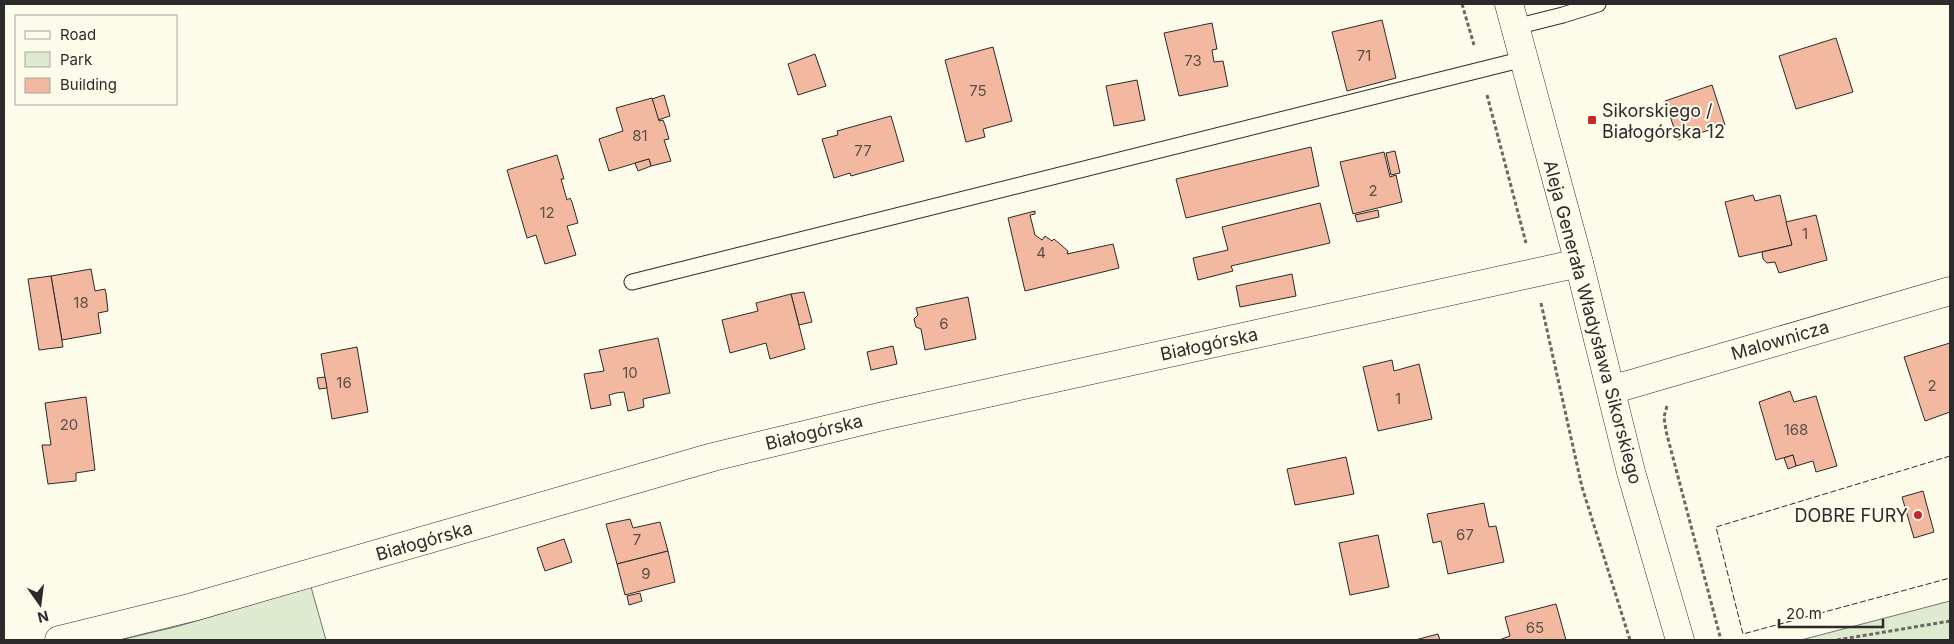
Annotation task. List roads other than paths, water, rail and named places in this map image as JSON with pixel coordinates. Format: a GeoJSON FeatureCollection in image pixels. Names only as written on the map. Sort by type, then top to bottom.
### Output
{"type":"FeatureCollection","features":[{"type":"Feature","properties":{"kind":"street","name":"Aleja Generała Władysława Sikorskiego"},"geometry":{"type":"LineString","coordinates":[[1512,15],[1579,263],[1632,472],[1680,640]]}},
{"type":"Feature","properties":{"kind":"street","name":"Białogórska"},"geometry":{"type":"LineString","coordinates":[[59,640],[193,607],[713,457],[883,416],[1579,263]]}},
{"type":"Feature","properties":{"kind":"street","name":"Malownicza"},"geometry":{"type":"LineString","coordinates":[[1611,390],[1950,291]]}},
{"type":"Feature","properties":{"kind":"lane"},"geometry":{"type":"LineString","coordinates":[[1512,15],[1563,16],[1598,4]]}},
{"type":"Feature","properties":{"kind":"lane"},"geometry":{"type":"LineString","coordinates":[[632,282],[1524,60]]}},
{"type":"Feature","properties":{"kind":"place","name":"Sikorskiego / Białogórska 12"},"geometry":{"type":"Point","coordinates":[1592,120]}},
{"type":"Feature","properties":{"kind":"place","name":"DOBRE FURY"},"geometry":{"type":"Point","coordinates":[1918,515]}}]}
